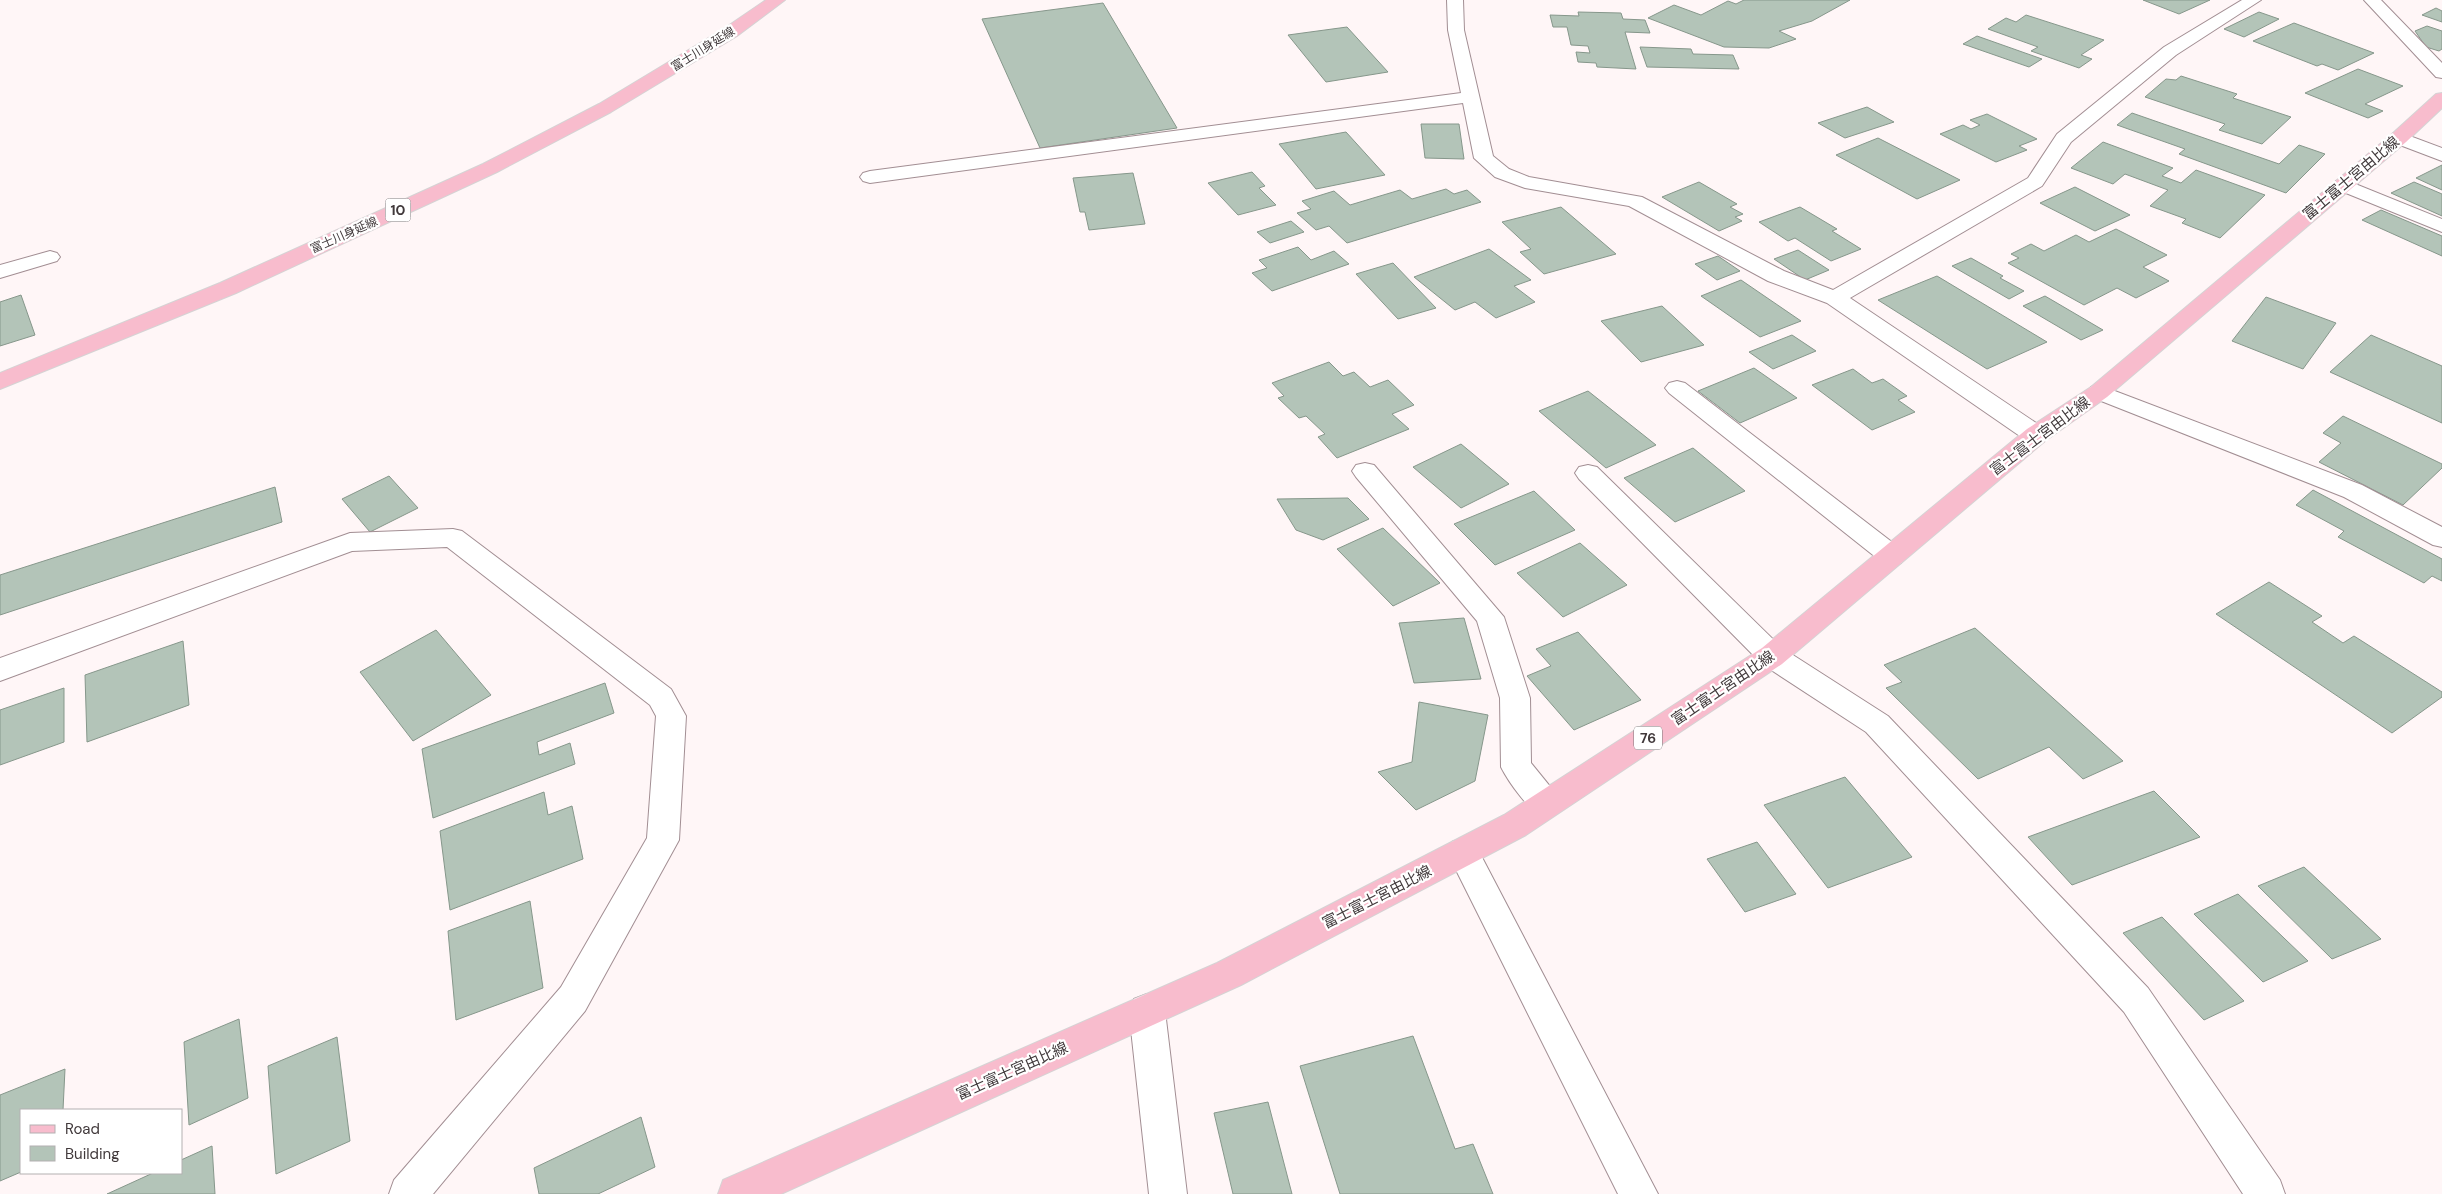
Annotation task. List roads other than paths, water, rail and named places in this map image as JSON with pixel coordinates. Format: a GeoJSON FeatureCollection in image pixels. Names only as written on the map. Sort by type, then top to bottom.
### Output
{"type":"FeatureCollection","features":[{"type":"Feature","properties":{"kind":"main road","name":"富士川身延線"},"geometry":{"type":"LineString","coordinates":[[0,382],[228,288],[490,168],[605,108],[731,32],[777,0]]}},
{"type":"Feature","properties":{"kind":"main road","name":"富士富士宮由比線"},"geometry":{"type":"LineString","coordinates":[[737,1194],[1229,974],[1515,825],[1772,656],[2036,435],[2099,392],[2399,138],[2442,98]]}},
{"type":"Feature","properties":{"kind":"street"},"geometry":{"type":"LineString","coordinates":[[1456,0],[1456,30],[1484,158],[1502,173],[1525,182],[1635,201],[1776,276],[1835,298],[2036,435]]}},
{"type":"Feature","properties":{"kind":"street"},"geometry":{"type":"LineString","coordinates":[[1835,298],[2035,182],[2064,138],[2170,51],[2253,0]]}},
{"type":"Feature","properties":{"kind":"street"},"geometry":{"type":"LineString","coordinates":[[2372,0],[2442,73]]}},
{"type":"Feature","properties":{"kind":"street"},"geometry":{"type":"LineString","coordinates":[[870,177],[1470,97]]}},
{"type":"Feature","properties":{"kind":"street"},"geometry":{"type":"LineString","coordinates":[[2399,138],[2442,155]]}},
{"type":"Feature","properties":{"kind":"street"},"geometry":{"type":"LineString","coordinates":[[2343,185],[2442,226]]}},
{"type":"Feature","properties":{"kind":"street"},"geometry":{"type":"LineString","coordinates":[[0,272],[50,257]]}},
{"type":"Feature","properties":{"kind":"street"},"geometry":{"type":"LineString","coordinates":[[1677,388],[1892,556]]}},
{"type":"Feature","properties":{"kind":"street"},"geometry":{"type":"LineString","coordinates":[[2099,392],[2354,491],[2442,538]]}},
{"type":"Feature","properties":{"kind":"street"},"geometry":{"type":"LineString","coordinates":[[1365,471],[1490,617],[1515,698],[1516,767],[1546,804]]}},
{"type":"Feature","properties":{"kind":"street"},"geometry":{"type":"LineString","coordinates":[[1588,473],[1772,656],[1876,724],[2136,1000],[2266,1194]]}},
{"type":"Feature","properties":{"kind":"street"},"geometry":{"type":"LineString","coordinates":[[0,670],[350,542],[453,538],[661,697],[672,716],[663,840],[573,999],[408,1194]]}},
{"type":"Feature","properties":{"kind":"street"},"geometry":{"type":"LineString","coordinates":[[1464,852],[1639,1194]]}},
{"type":"Feature","properties":{"kind":"street"},"geometry":{"type":"LineString","coordinates":[[1147,1011],[1168,1194]]}}]}
